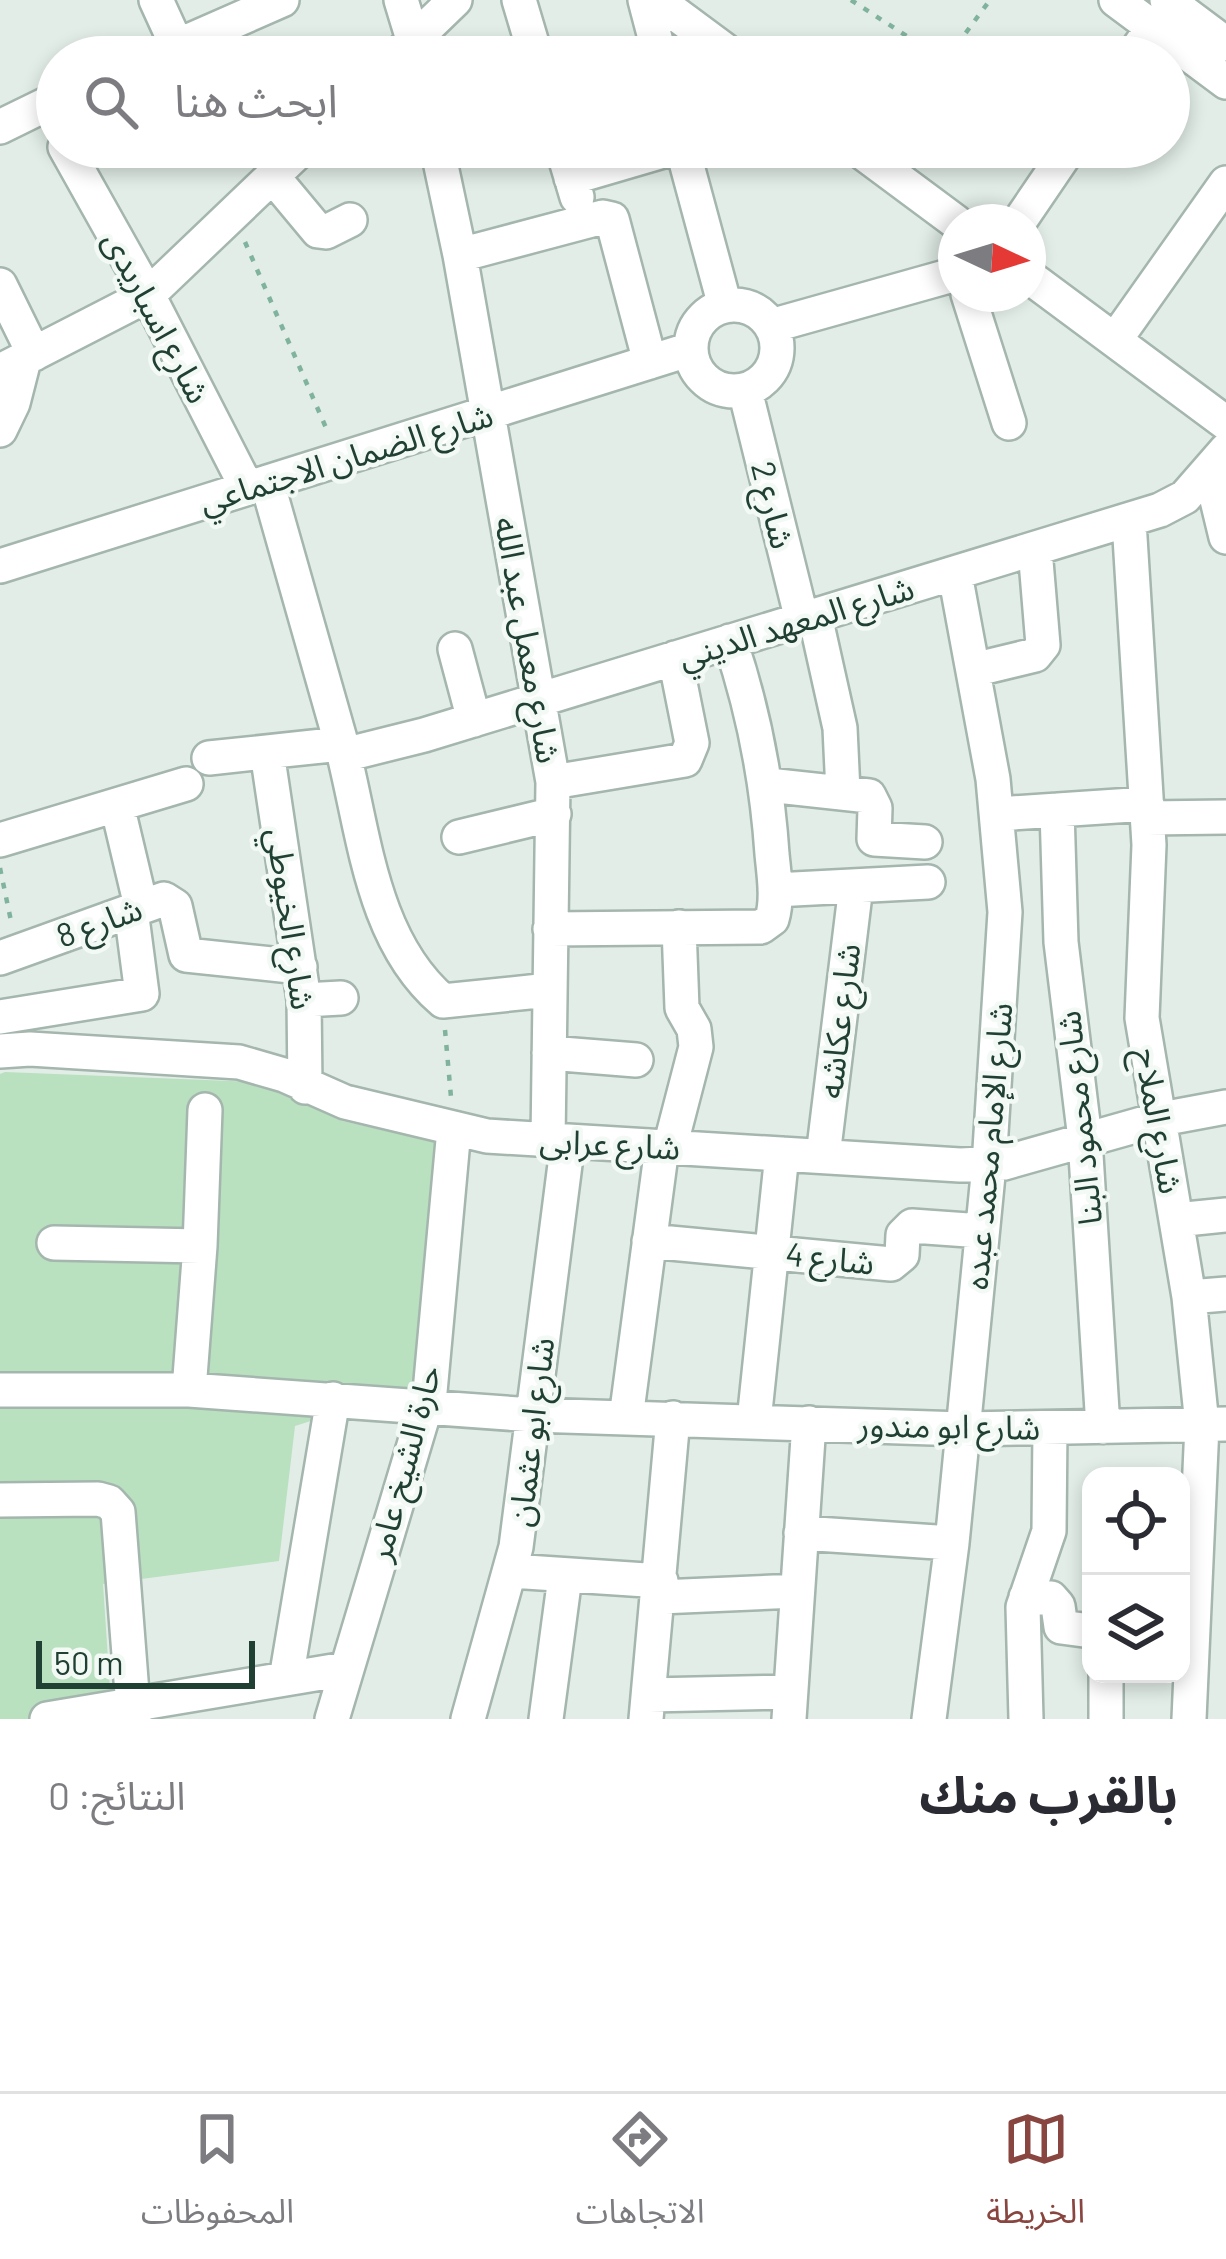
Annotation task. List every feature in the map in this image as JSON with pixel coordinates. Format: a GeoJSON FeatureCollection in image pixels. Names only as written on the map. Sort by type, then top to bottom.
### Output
{"type":"FeatureCollection","features":[{"type":"Feature","properties":{"kind":"street"},"geometry":{"type":"LineString","coordinates":[[156,0],[162,36]]}},
{"type":"Feature","properties":{"kind":"street"},"geometry":{"type":"LineString","coordinates":[[199,36],[282,0]]}},
{"type":"Feature","properties":{"kind":"street"},"geometry":{"type":"LineString","coordinates":[[401,0],[407,36]]}},
{"type":"Feature","properties":{"kind":"street"},"geometry":{"type":"LineString","coordinates":[[423,36],[455,0]]}},
{"type":"Feature","properties":{"kind":"street"},"geometry":{"type":"LineString","coordinates":[[519,0],[530,36]]}},
{"type":"Feature","properties":{"kind":"street"},"geometry":{"type":"LineString","coordinates":[[646,0],[655,36]]}},
{"type":"Feature","properties":{"kind":"street"},"geometry":{"type":"LineString","coordinates":[[657,0],[706,36]]}},
{"type":"Feature","properties":{"kind":"street"},"geometry":{"type":"LineString","coordinates":[[1115,0],[1169,9],[1226,44]]}},
{"type":"Feature","properties":{"kind":"street"},"geometry":{"type":"LineString","coordinates":[[1148,36],[1169,9]]}},
{"type":"Feature","properties":{"kind":"street"},"geometry":{"type":"LineString","coordinates":[[1169,9],[1226,82]]}},
{"type":"Feature","properties":{"kind":"street"},"geometry":{"type":"LineString","coordinates":[[0,128],[36,117]]}},
{"type":"Feature","properties":{"kind":"street","name":"شارع اسباريدى"},"geometry":{"type":"LineString","coordinates":[[77,168],[257,485],[342,750],[381,905],[400,949],[442,1001]]}},
{"type":"Feature","properties":{"kind":"street"},"geometry":{"type":"LineString","coordinates":[[20,362],[148,295],[282,168]]}},
{"type":"Feature","properties":{"kind":"street","name":"شارع معمل عبد الله"},"geometry":{"type":"LineString","coordinates":[[441,168],[553,798],[549,1053],[558,1140]]}},
{"type":"Feature","properties":{"kind":"street"},"geometry":{"type":"LineString","coordinates":[[568,168],[584,222]]}},
{"type":"Feature","properties":{"kind":"street"},"geometry":{"type":"LineString","coordinates":[[685,168],[725,306]]}},
{"type":"Feature","properties":{"kind":"street"},"geometry":{"type":"LineString","coordinates":[[883,168],[938,209]]}},
{"type":"Feature","properties":{"kind":"street"},"geometry":{"type":"LineString","coordinates":[[1031,204],[1056,168]]}},
{"type":"Feature","properties":{"kind":"street"},"geometry":{"type":"LineString","coordinates":[[273,177],[318,231],[350,220]]}},
{"type":"Feature","properties":{"kind":"street"},"geometry":{"type":"LineString","coordinates":[[1115,340],[1226,183]]}},
{"type":"Feature","properties":{"kind":"street"},"geometry":{"type":"LineString","coordinates":[[460,255],[603,217],[612,220],[650,362]]}},
{"type":"Feature","properties":{"kind":"street"},"geometry":{"type":"LineString","coordinates":[[771,326],[938,279]]}},
{"type":"Feature","properties":{"kind":"street"},"geometry":{"type":"LineString","coordinates":[[0,285],[20,362],[14,403],[0,430]]}},
{"type":"Feature","properties":{"kind":"street"},"geometry":{"type":"LineString","coordinates":[[1046,289],[1226,423]]}},
{"type":"Feature","properties":{"kind":"street"},"geometry":{"type":"LineString","coordinates":[[725,306],[751,309],[771,326],[777,352],[774,364],[767,376],[745,390],[713,386],[697,370],[691,349],[704,317],[725,306]]}},
{"type":"Feature","properties":{"kind":"street"},"geometry":{"type":"LineString","coordinates":[[974,312],[1009,423]]}},
{"type":"Feature","properties":{"kind":"street","name":"شارع الضمان الاجتماعي"},"geometry":{"type":"LineString","coordinates":[[0,566],[691,349]]}},
{"type":"Feature","properties":{"kind":"street","name":"شارع 2"},"geometry":{"type":"LineString","coordinates":[[745,390],[840,728],[843,792]]}},
{"type":"Feature","properties":{"kind":"street"},"geometry":{"type":"LineString","coordinates":[[1218,461],[1226,536]]}},
{"type":"Feature","properties":{"kind":"street","name":"شارع المعهد الديني"},"geometry":{"type":"LineString","coordinates":[[209,758],[342,750],[474,719],[1129,521],[1185,496],[1218,461]]}},
{"type":"Feature","properties":{"kind":"street","name":"شارع الملاح"},"geometry":{"type":"LineString","coordinates":[[1129,521],[1147,811],[1142,1018],[1189,1297],[1212,1368],[1214,1424],[1190,1719]]}},
{"type":"Feature","properties":{"kind":"street"},"geometry":{"type":"LineString","coordinates":[[973,670],[1035,655],[1043,645],[1035,549]]}},
{"type":"Feature","properties":{"kind":"street","name":"شارع الإمام محمد عبده"},"geometry":{"type":"LineString","coordinates":[[928,1719],[952,1543],[989,1165],[1005,912],[998,814],[955,574]]}},
{"type":"Feature","properties":{"kind":"street"},"geometry":{"type":"LineString","coordinates":[[550,929],[761,927],[772,920],[775,890],[768,785],[752,705],[730,641]]}},
{"type":"Feature","properties":{"kind":"street"},"geometry":{"type":"LineString","coordinates":[[455,649],[474,719]]}},
{"type":"Feature","properties":{"kind":"street"},"geometry":{"type":"LineString","coordinates":[[459,837],[553,798],[685,760],[692,743],[675,658]]}},
{"type":"Feature","properties":{"kind":"street","name":"شارع الخيوطي"},"geometry":{"type":"LineString","coordinates":[[267,752],[302,983],[305,1087]]}},
{"type":"Feature","properties":{"kind":"street"},"geometry":{"type":"LineString","coordinates":[[0,841],[186,784]]}},
{"type":"Feature","properties":{"kind":"street"},"geometry":{"type":"LineString","coordinates":[[768,785],[869,796],[874,801],[874,839],[925,842]]}},
{"type":"Feature","properties":{"kind":"street"},"geometry":{"type":"LineString","coordinates":[[0,1017],[142,994],[136,909],[117,805]]}},
{"type":"Feature","properties":{"kind":"street","name":"شارع محمود البنا"},"geometry":{"type":"LineString","coordinates":[[1057,810],[1061,942],[1085,1139],[1103,1427]]}},
{"type":"Feature","properties":{"kind":"street"},"geometry":{"type":"LineString","coordinates":[[998,814],[1147,811],[1226,818]]}},
{"type":"Feature","properties":{"kind":"street"},"geometry":{"type":"LineString","coordinates":[[775,890],[928,882]]}},
{"type":"Feature","properties":{"kind":"street","name":"شارع عكاشه"},"geometry":{"type":"LineString","coordinates":[[823,1156],[856,886]]}},
{"type":"Feature","properties":{"kind":"street","name":"شارع 8"},"geometry":{"type":"LineString","coordinates":[[9,955],[171,900],[184,950],[192,958],[302,983]]}},
{"type":"Feature","properties":{"kind":"street"},"geometry":{"type":"LineString","coordinates":[[626,1418],[666,1147],[696,1046],[681,1001],[679,927]]}},
{"type":"Feature","properties":{"kind":"street"},"geometry":{"type":"LineString","coordinates":[[302,983],[341,998]]}},
{"type":"Feature","properties":{"kind":"street"},"geometry":{"type":"LineString","coordinates":[[442,1001],[549,990]]}},
{"type":"Feature","properties":{"kind":"street","name":"شارع عرابى"},"geometry":{"type":"LineString","coordinates":[[0,1051],[239,1062],[284,1075],[345,1102],[488,1136],[989,1165],[1156,1120],[1226,1107]]}},
{"type":"Feature","properties":{"kind":"street"},"geometry":{"type":"LineString","coordinates":[[549,1053],[637,1060]]}},
{"type":"Feature","properties":{"kind":"street"},"geometry":{"type":"LineString","coordinates":[[189,1390],[205,1110]]}},
{"type":"Feature","properties":{"kind":"street","name":"حارة الشيخ عامر"},"geometry":{"type":"LineString","coordinates":[[332,1719],[426,1406],[454,1129]]}},
{"type":"Feature","properties":{"kind":"street","name":"شارع ابو عثمان"},"geometry":{"type":"LineString","coordinates":[[469,1719],[511,1571],[533,1415],[558,1140]]}},
{"type":"Feature","properties":{"kind":"street"},"geometry":{"type":"LineString","coordinates":[[754,1421],[782,1154]]}},
{"type":"Feature","properties":{"kind":"street"},"geometry":{"type":"LineString","coordinates":[[1176,1220],[1226,1215]]}},
{"type":"Feature","properties":{"kind":"street","name":"شارع 4"},"geometry":{"type":"LineString","coordinates":[[650,1241],[891,1264],[902,1255],[903,1235],[912,1226],[982,1231]]}},
{"type":"Feature","properties":{"kind":"street"},"geometry":{"type":"LineString","coordinates":[[54,1243],[200,1246]]}},
{"type":"Feature","properties":{"kind":"street"},"geometry":{"type":"LineString","coordinates":[[1189,1297],[1226,1294]]}},
{"type":"Feature","properties":{"kind":"street","name":"شارع ابو مندور"},"geometry":{"type":"LineString","coordinates":[[0,1390],[189,1390],[533,1415],[963,1429],[1214,1424]]}},
{"type":"Feature","properties":{"kind":"street"},"geometry":{"type":"LineString","coordinates":[[286,1679],[333,1399]]}},
{"type":"Feature","properties":{"kind":"street"},"geometry":{"type":"LineString","coordinates":[[673,1418],[648,1707],[789,1706],[809,1423]]}},
{"type":"Feature","properties":{"kind":"street"},"geometry":{"type":"LineString","coordinates":[[1026,1719],[1026,1597],[1049,1531],[1050,1428]]}},
{"type":"Feature","properties":{"kind":"street"},"geometry":{"type":"LineString","coordinates":[[0,1499],[98,1498],[110,1502],[118,1512],[133,1713]]}},
{"type":"Feature","properties":{"kind":"street"},"geometry":{"type":"LineString","coordinates":[[801,1533],[952,1543]]}},
{"type":"Feature","properties":{"kind":"street"},"geometry":{"type":"LineString","coordinates":[[511,1571],[660,1589],[797,1591]]}},
{"type":"Feature","properties":{"kind":"street"},"geometry":{"type":"LineString","coordinates":[[546,1719],[565,1577]]}},
{"type":"Feature","properties":{"kind":"street"},"geometry":{"type":"LineString","coordinates":[[1026,1597],[1051,1598],[1058,1606],[1061,1627],[1082,1630]]}},
{"type":"Feature","properties":{"kind":"street"},"geometry":{"type":"LineString","coordinates":[[47,1719],[133,1713],[345,1669]]}},
{"type":"Feature","properties":{"kind":"street"},"geometry":{"type":"LineString","coordinates":[[1106,1683],[1106,1719]]}},
{"type":"Feature","properties":{"kind":"path"},"geometry":{"type":"LineString","coordinates":[[850,0],[906,36]]}},
{"type":"Feature","properties":{"kind":"path"},"geometry":{"type":"LineString","coordinates":[[963,36],[990,0]]}},
{"type":"Feature","properties":{"kind":"path"},"geometry":{"type":"LineString","coordinates":[[233,215],[340,460]]}},
{"type":"Feature","properties":{"kind":"path"},"geometry":{"type":"LineString","coordinates":[[0,868],[9,955]]}},
{"type":"Feature","properties":{"kind":"path"},"geometry":{"type":"LineString","coordinates":[[442,1001],[454,1129]]}},
{"type":"Feature","properties":{"kind":"green space"},"geometry":{"type":"Polygon","coordinates":[[[0,1074],[257,1082],[342,1121],[437,1142],[414,1388],[295,1426],[279,1561],[103,1584],[112,1719],[0,1719],[0,1074]]]}}]}
